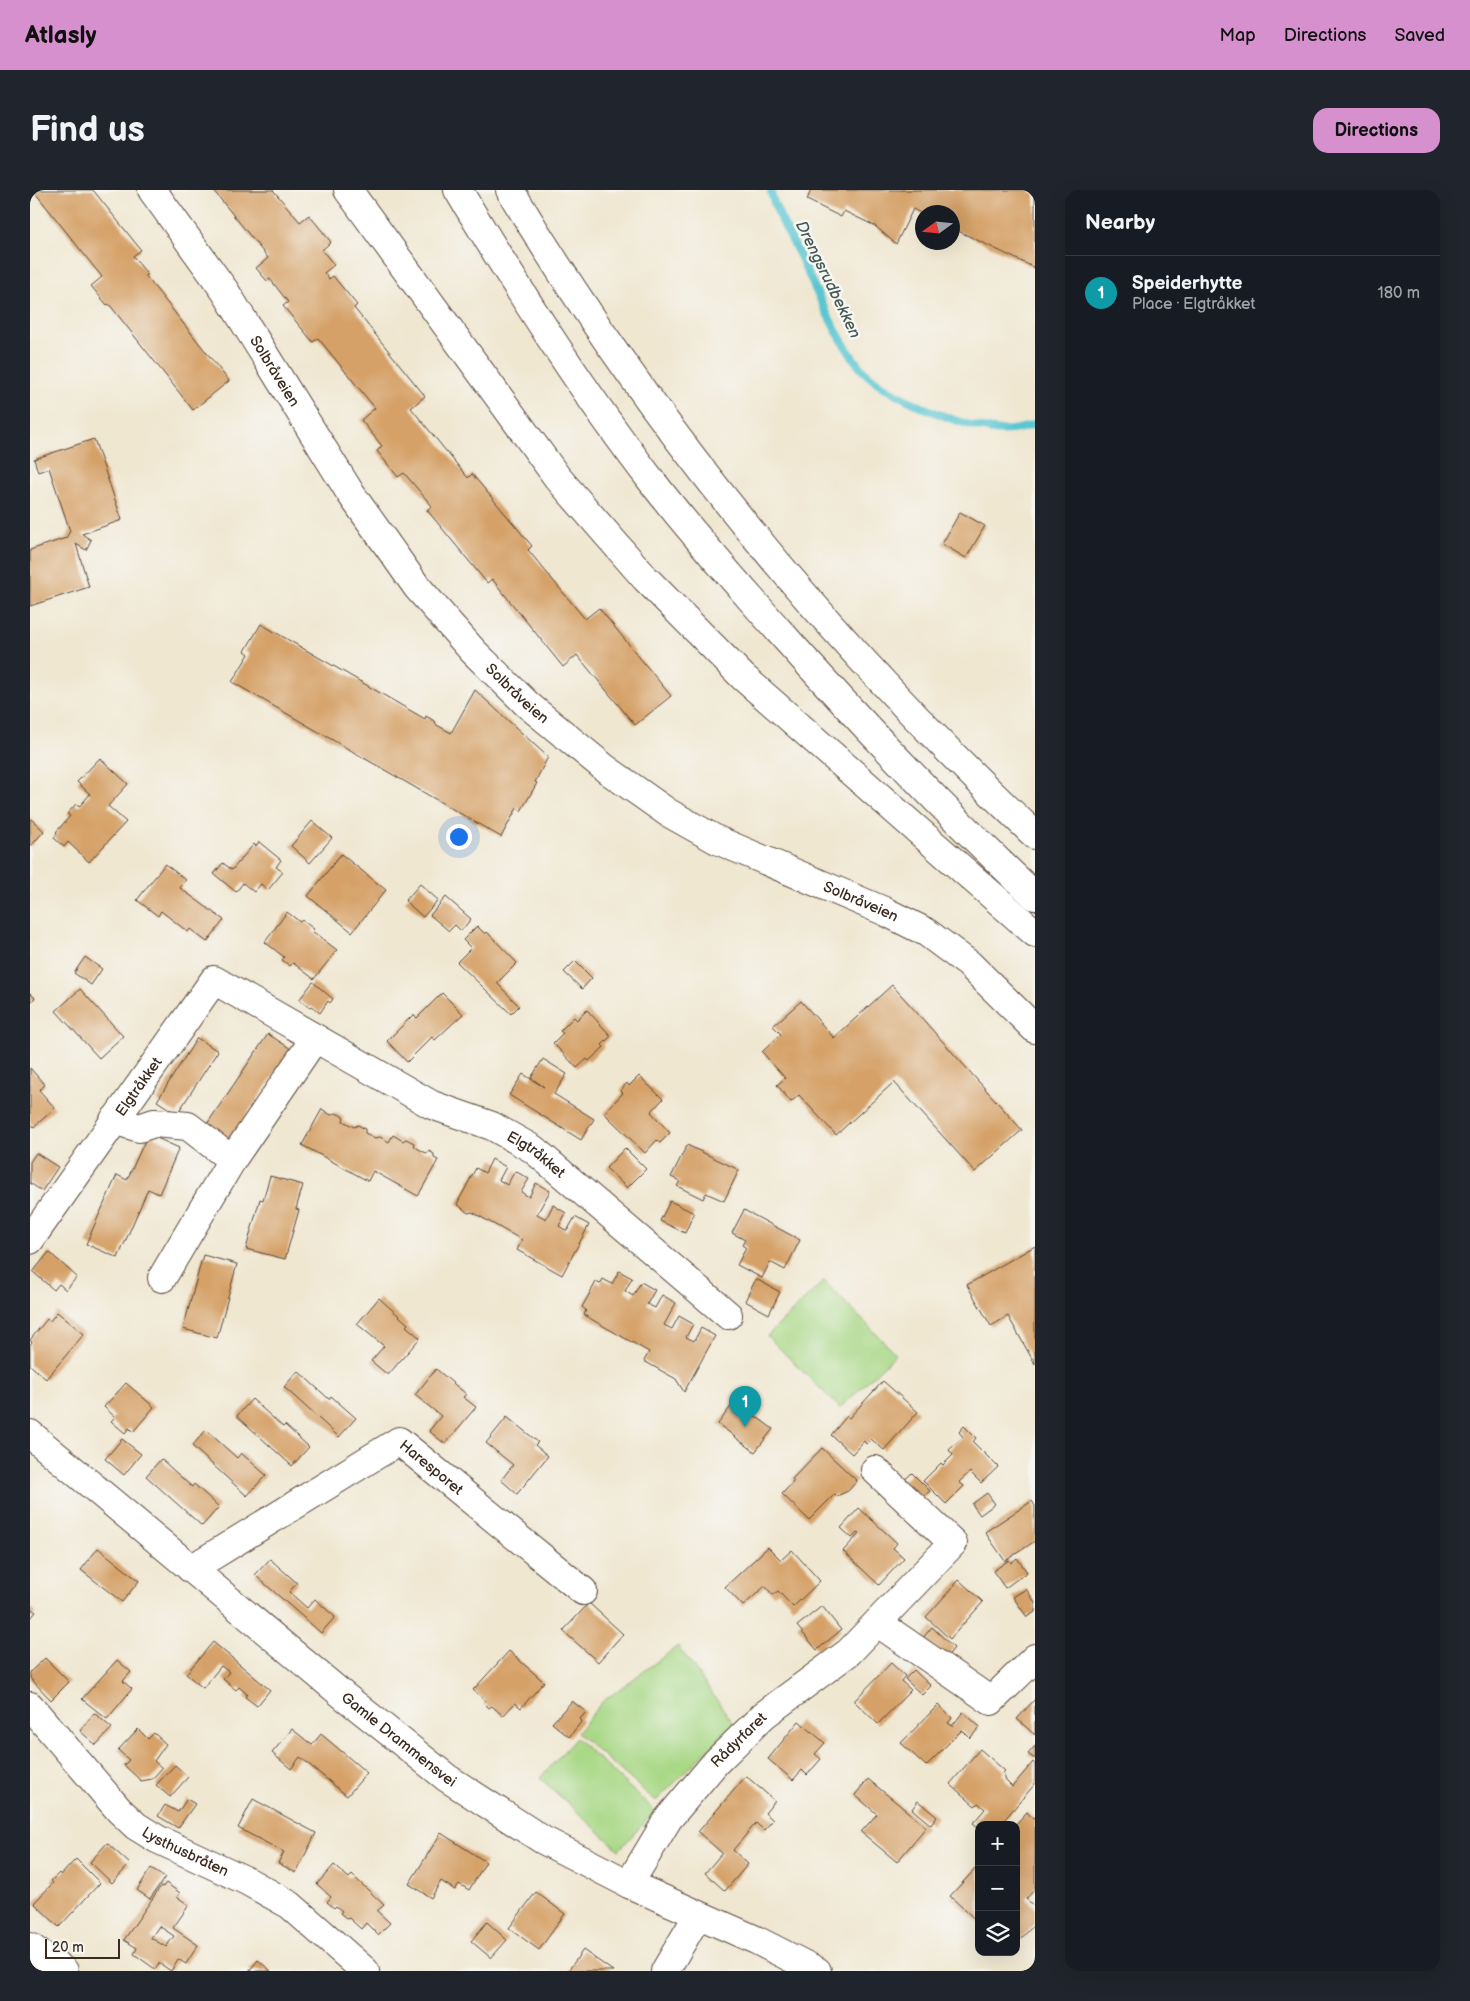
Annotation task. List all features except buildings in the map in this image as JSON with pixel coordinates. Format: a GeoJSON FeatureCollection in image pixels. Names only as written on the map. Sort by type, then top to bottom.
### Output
{"type":"FeatureCollection","features":[{"type":"Feature","properties":{"kind":"main road","name":"Solbråveien"},"geometry":{"type":"LineString","coordinates":[[152,190],[225,291],[351,494],[417,587],[473,651],[528,705],[606,769],[668,812],[717,840],[884,911],[926,932],[969,964],[1035,1029]]}},
{"type":"Feature","properties":{"kind":"main road"},"geometry":{"type":"LineString","coordinates":[[348,190],[557,477],[645,578],[743,677],[1035,933]]}},
{"type":"Feature","properties":{"kind":"main road"},"geometry":{"type":"LineString","coordinates":[[458,190],[551,339],[654,485],[740,587],[858,720],[1035,896]]}},
{"type":"Feature","properties":{"kind":"main road"},"geometry":{"type":"LineString","coordinates":[[510,190],[588,315],[695,461],[738,514],[812,604],[866,664],[934,736],[1035,835]]}},
{"type":"Feature","properties":{"kind":"main road","name":"Elgtråkket"},"geometry":{"type":"LineString","coordinates":[[30,1240],[214,980],[432,1105],[492,1126],[533,1149],[728,1315]]}},
{"type":"Feature","properties":{"kind":"main road"},"geometry":{"type":"LineString","coordinates":[[162,1278],[232,1160],[315,1038]]}},
{"type":"Feature","properties":{"kind":"main road"},"geometry":{"type":"LineString","coordinates":[[114,1120],[139,1128],[154,1123],[188,1126],[232,1160]]}},
{"type":"Feature","properties":{"kind":"main road","name":"Gamle Drammensvei"},"geometry":{"type":"LineString","coordinates":[[30,1434],[190,1569],[447,1778],[543,1840],[629,1884],[756,1940],[817,1971]]}},
{"type":"Feature","properties":{"kind":"main road","name":"Haresporet"},"geometry":{"type":"LineString","coordinates":[[190,1569],[399,1441],[583,1591]]}},
{"type":"Feature","properties":{"kind":"main road","name":"Rådyrfaret"},"geometry":{"type":"LineString","coordinates":[[629,1884],[668,1819],[716,1762],[764,1715],[849,1652],[953,1543],[875,1470]]}},
{"type":"Feature","properties":{"kind":"main road"},"geometry":{"type":"LineString","coordinates":[[878,1622],[991,1701],[1035,1658]]}},
{"type":"Feature","properties":{"kind":"main road","name":"Lysthusbråten"},"geometry":{"type":"LineString","coordinates":[[30,1706],[119,1810],[136,1826],[157,1839],[247,1881],[290,1905],[365,1971]]}},
{"type":"Feature","properties":{"kind":"main road"},"geometry":{"type":"LineString","coordinates":[[665,1971],[698,1915]]}},
{"type":"Feature","properties":{"kind":"main road"},"geometry":{"type":"LineString","coordinates":[[30,1947],[64,1971]]}},
{"type":"Feature","properties":{"kind":"green space"},"geometry":{"type":"Polygon","coordinates":[[[824,1281],[896,1354],[840,1408],[767,1336],[824,1281]]]}},
{"type":"Feature","properties":{"kind":"green space"},"geometry":{"type":"Polygon","coordinates":[[[678,1646],[734,1724],[656,1801],[577,1733],[602,1702],[678,1646]]]}},
{"type":"Feature","properties":{"kind":"green space"},"geometry":{"type":"Polygon","coordinates":[[[576,1738],[655,1811],[619,1850],[540,1778],[576,1738]]]}},
{"type":"Feature","properties":{"kind":"waterway","name":"Drengsrudbekken"},"geometry":{"type":"LineString","coordinates":[[771,190],[778,213],[834,326],[859,366],[869,376],[884,387],[922,407],[979,427],[1004,431],[1035,424]]}},
{"type":"Feature","properties":{"kind":"place","name":"Speiderhytte"},"geometry":{"type":"Point","coordinates":[745,1427]}}]}
